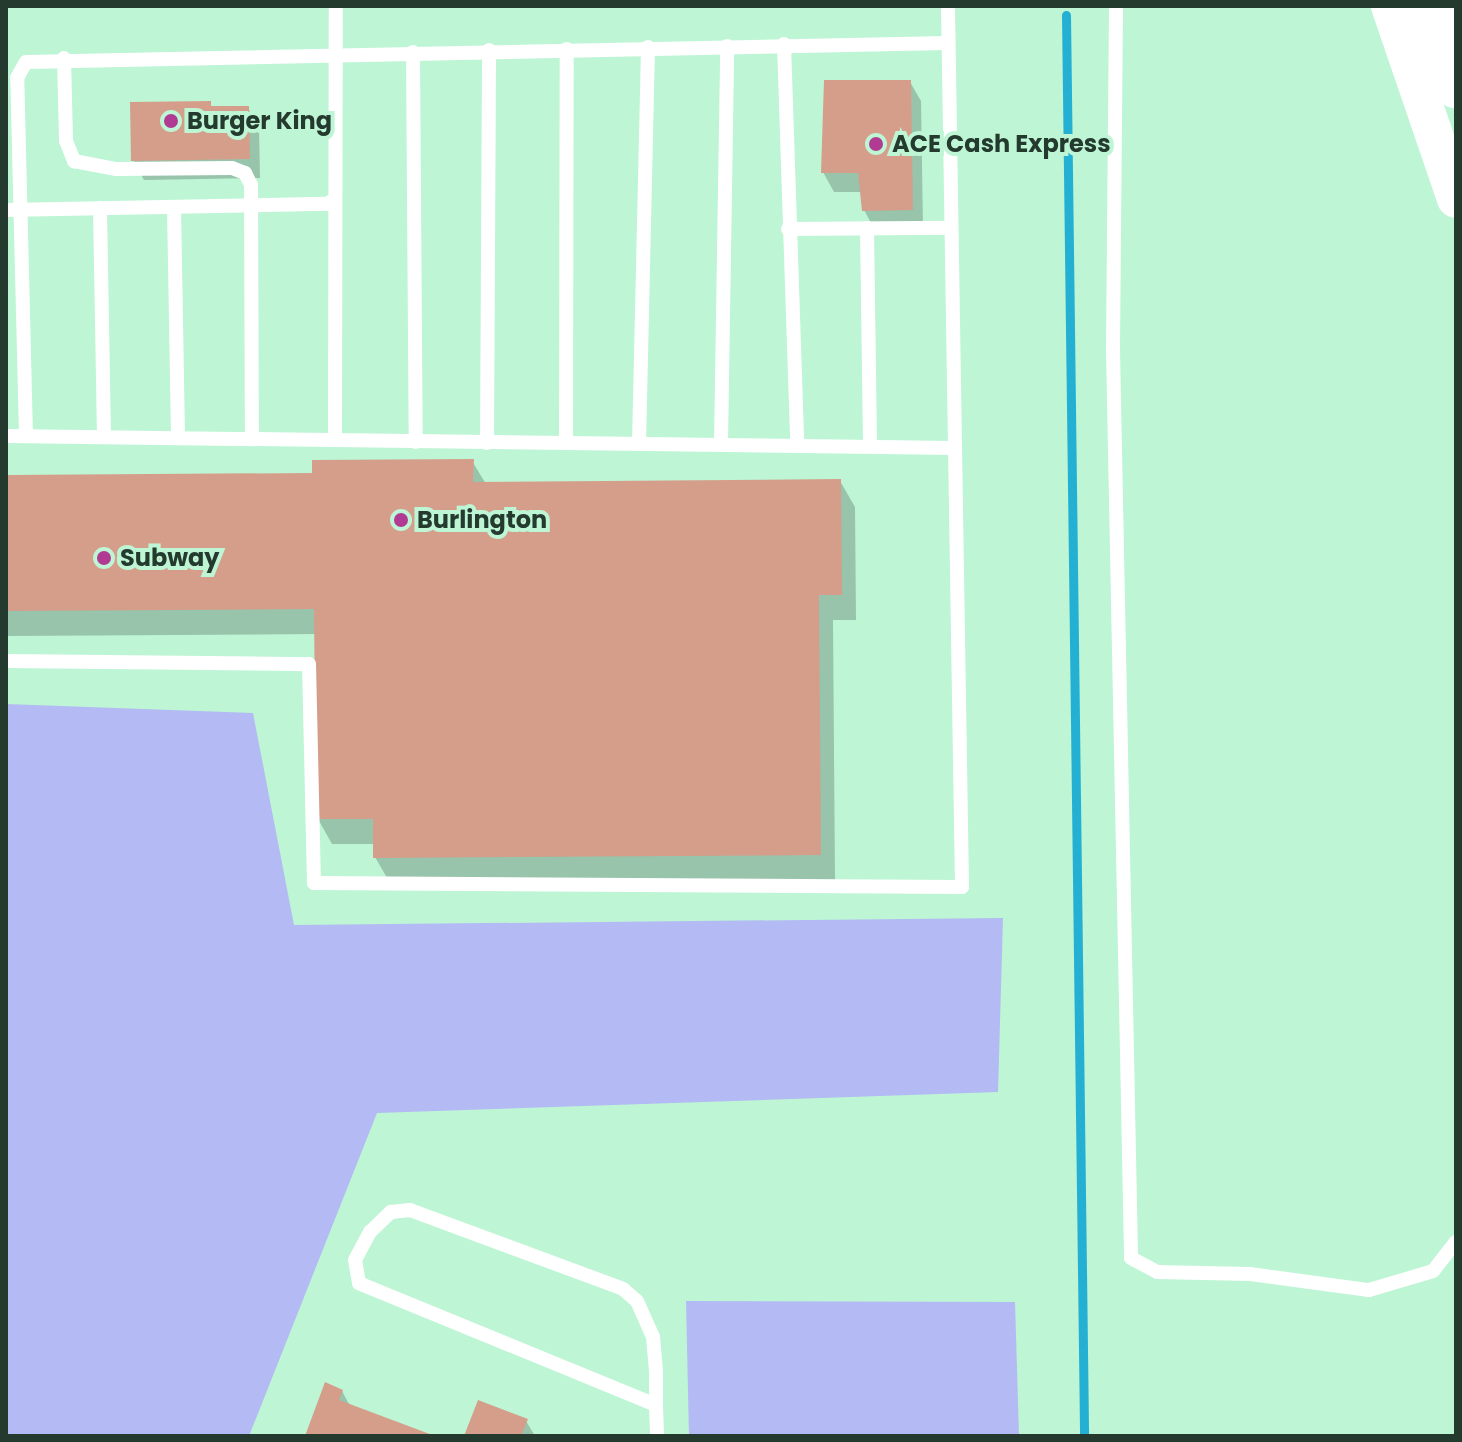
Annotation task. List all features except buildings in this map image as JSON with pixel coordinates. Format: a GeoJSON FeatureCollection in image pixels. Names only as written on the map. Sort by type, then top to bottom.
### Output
{"type":"FeatureCollection","features":[{"type":"Feature","properties":{"kind":"highway"},"geometry":{"type":"LineString","coordinates":[[1432,6],[1456,86]]}},
{"type":"Feature","properties":{"kind":"main road"},"geometry":{"type":"LineString","coordinates":[[1390,6],[1456,196]]}},
{"type":"Feature","properties":{"kind":"main road"},"geometry":{"type":"LineString","coordinates":[[1456,78],[1447,92],[1446,117],[1456,196]]}},
{"type":"Feature","properties":{"kind":"lane"},"geometry":{"type":"LineString","coordinates":[[335,440],[336,6]]}},
{"type":"Feature","properties":{"kind":"lane"},"geometry":{"type":"LineString","coordinates":[[6,661],[309,664],[314,883],[962,887],[948,6]]}},
{"type":"Feature","properties":{"kind":"lane"},"geometry":{"type":"LineString","coordinates":[[1116,6],[1113,350],[1131,1258],[1157,1272],[1250,1274],[1369,1290],[1433,1271],[1456,1242]]}},
{"type":"Feature","properties":{"kind":"lane"},"geometry":{"type":"LineString","coordinates":[[26,436],[23,209],[13,142],[20,69],[35,59],[948,43]]}},
{"type":"Feature","properties":{"kind":"lane"},"geometry":{"type":"LineString","coordinates":[[784,44],[797,445]]}},
{"type":"Feature","properties":{"kind":"lane"},"geometry":{"type":"LineString","coordinates":[[721,444],[727,46]]}},
{"type":"Feature","properties":{"kind":"lane"},"geometry":{"type":"LineString","coordinates":[[639,444],[648,47]]}},
{"type":"Feature","properties":{"kind":"lane"},"geometry":{"type":"LineString","coordinates":[[566,443],[567,49]]}},
{"type":"Feature","properties":{"kind":"lane"},"geometry":{"type":"LineString","coordinates":[[487,443],[489,50]]}},
{"type":"Feature","properties":{"kind":"lane"},"geometry":{"type":"LineString","coordinates":[[413,52],[416,442]]}},
{"type":"Feature","properties":{"kind":"lane"},"geometry":{"type":"LineString","coordinates":[[64,58],[66,141],[74,161],[116,169],[232,168],[245,173],[251,205],[252,439]]}},
{"type":"Feature","properties":{"kind":"lane"},"geometry":{"type":"LineString","coordinates":[[6,210],[327,204],[335,199]]}},
{"type":"Feature","properties":{"kind":"lane"},"geometry":{"type":"LineString","coordinates":[[174,207],[178,438]]}},
{"type":"Feature","properties":{"kind":"lane"},"geometry":{"type":"LineString","coordinates":[[100,208],[104,437]]}},
{"type":"Feature","properties":{"kind":"lane"},"geometry":{"type":"LineString","coordinates":[[867,228],[870,445]]}},
{"type":"Feature","properties":{"kind":"lane"},"geometry":{"type":"LineString","coordinates":[[788,229],[951,228]]}},
{"type":"Feature","properties":{"kind":"lane"},"geometry":{"type":"LineString","coordinates":[[6,436],[955,448]]}},
{"type":"Feature","properties":{"kind":"lane"},"geometry":{"type":"LineString","coordinates":[[656,1405],[359,1283],[355,1260],[370,1232],[391,1212],[410,1210],[623,1289],[637,1301],[653,1337],[656,1405],[657,1436]]}},
{"type":"Feature","properties":{"kind":"shaded area"},"geometry":{"type":"Polygon","coordinates":[[[6,704],[253,713],[294,925],[1003,918],[998,1092],[377,1113],[249,1436],[6,1436],[6,704]]]}},
{"type":"Feature","properties":{"kind":"shaded area"},"geometry":{"type":"Polygon","coordinates":[[[686,1301],[1015,1302],[1019,1436],[689,1436],[686,1301]]]}},
{"type":"Feature","properties":{"kind":"waterway"},"geometry":{"type":"LineString","coordinates":[[1066,15],[1084,1436]]}},
{"type":"Feature","properties":{"kind":"place","name":"Burger King"},"geometry":{"type":"Point","coordinates":[171,121]}},
{"type":"Feature","properties":{"kind":"place","name":"ACE Cash Express"},"geometry":{"type":"Point","coordinates":[876,144]}},
{"type":"Feature","properties":{"kind":"place","name":"Burlington"},"geometry":{"type":"Point","coordinates":[401,520]}},
{"type":"Feature","properties":{"kind":"place","name":"Subway"},"geometry":{"type":"Point","coordinates":[104,558]}}]}
